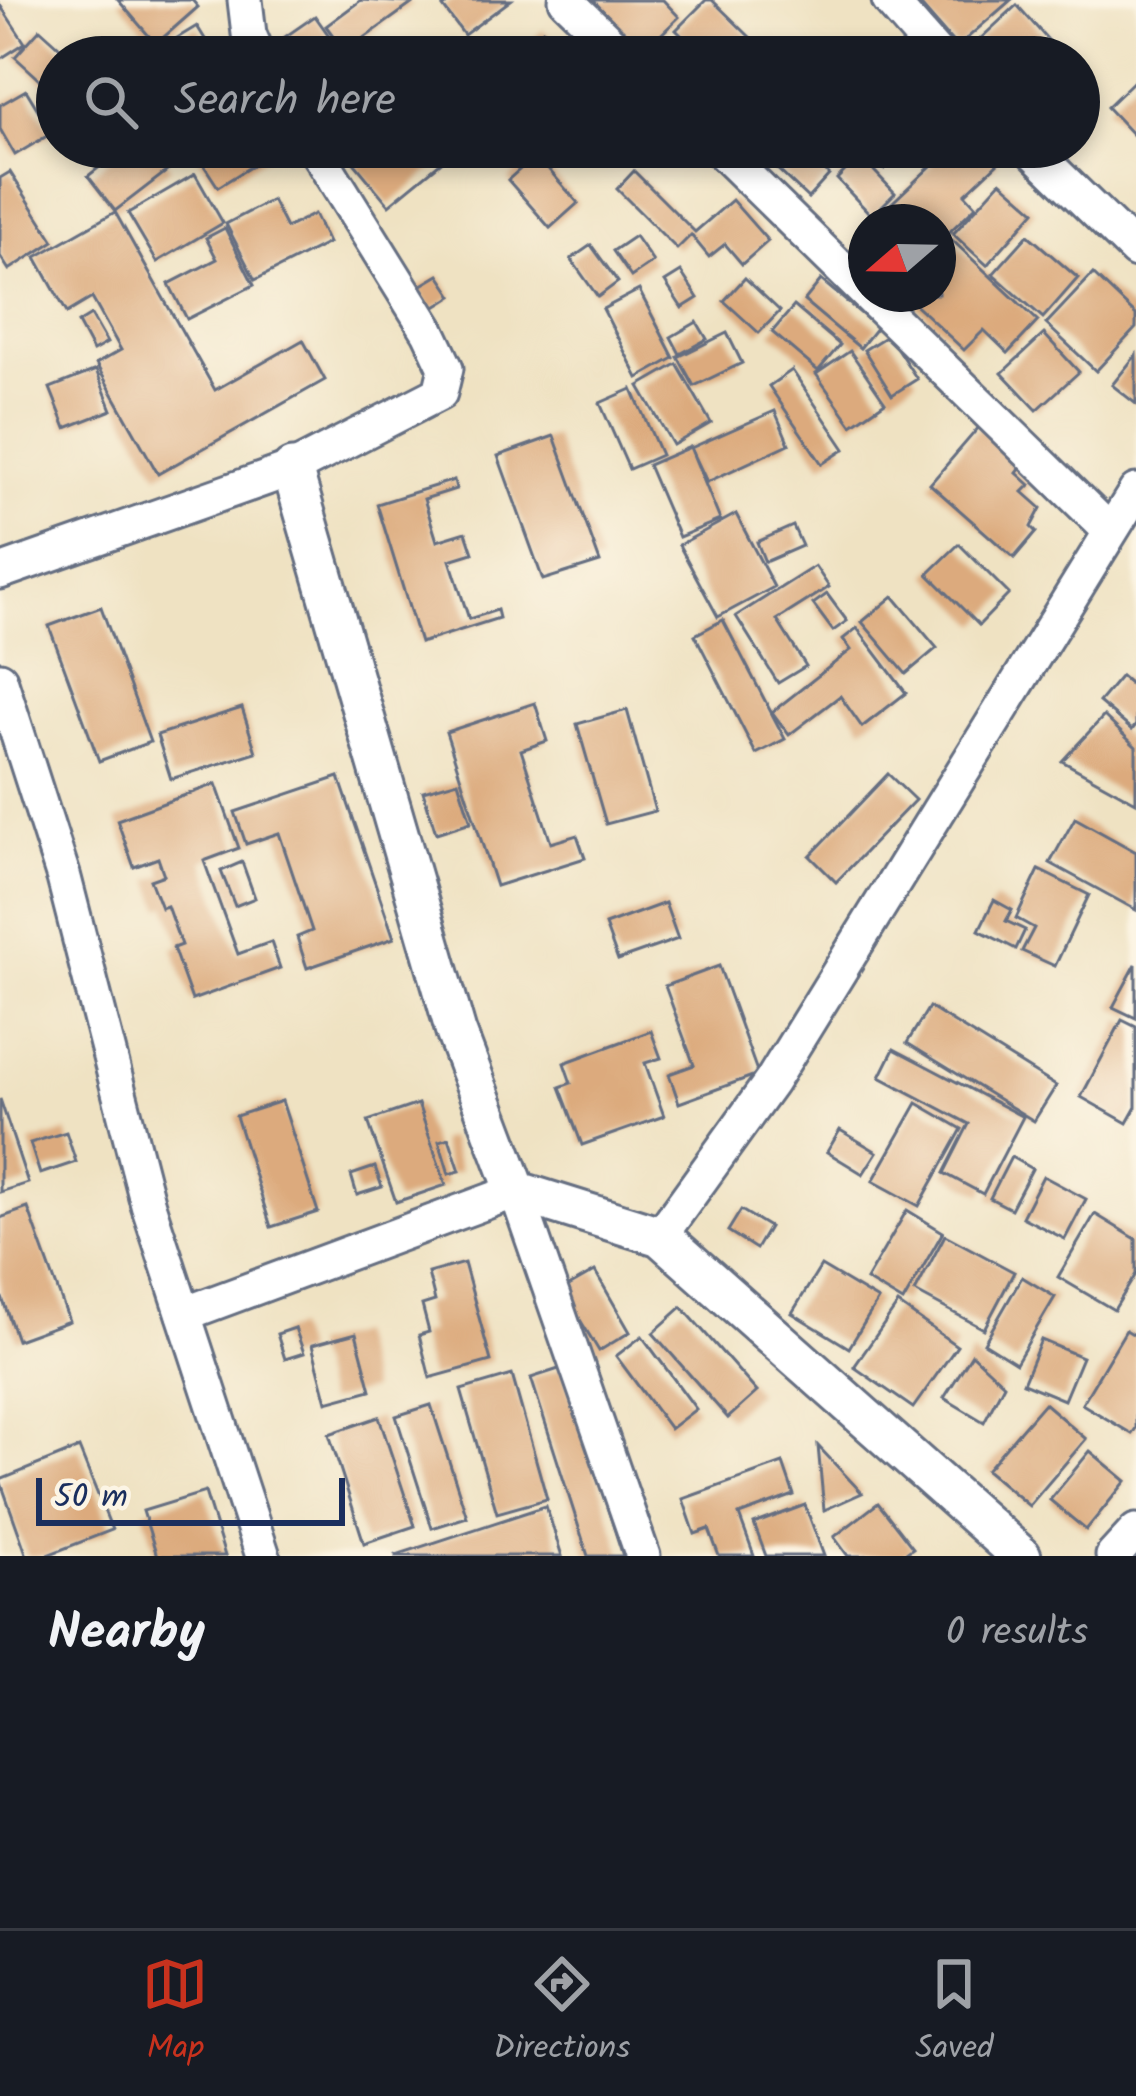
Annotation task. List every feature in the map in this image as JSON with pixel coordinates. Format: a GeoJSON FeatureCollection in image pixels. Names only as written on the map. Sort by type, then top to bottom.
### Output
{"type":"FeatureCollection","features":[{"type":"Feature","properties":{"kind":"street"},"geometry":{"type":"LineString","coordinates":[[245,0],[251,36]]}},
{"type":"Feature","properties":{"kind":"street"},"geometry":{"type":"LineString","coordinates":[[566,0],[603,36]]}},
{"type":"Feature","properties":{"kind":"street"},"geometry":{"type":"LineString","coordinates":[[889,0],[921,36]]}},
{"type":"Feature","properties":{"kind":"street"},"geometry":{"type":"LineString","coordinates":[[0,572],[292,469],[440,393],[446,368],[429,332],[327,168]]}},
{"type":"Feature","properties":{"kind":"street"},"geometry":{"type":"LineString","coordinates":[[738,168],[848,275]]}},
{"type":"Feature","properties":{"kind":"street"},"geometry":{"type":"LineString","coordinates":[[1051,168],[1136,251]]}},
{"type":"Feature","properties":{"kind":"street"},"geometry":{"type":"LineString","coordinates":[[885,312],[1110,532]]}},
{"type":"Feature","properties":{"kind":"street"},"geometry":{"type":"LineString","coordinates":[[292,469],[456,1032],[643,1556]]}},
{"type":"Feature","properties":{"kind":"street"},"geometry":{"type":"LineString","coordinates":[[660,1236],[771,1082],[1136,491]]}},
{"type":"Feature","properties":{"kind":"street"},"geometry":{"type":"LineString","coordinates":[[0,679],[64,878],[148,1204],[263,1556]]}},
{"type":"Feature","properties":{"kind":"street"},"geometry":{"type":"LineString","coordinates":[[184,1314],[516,1191],[660,1236],[1021,1556]]}},
{"type":"Feature","properties":{"kind":"street"},"geometry":{"type":"LineString","coordinates":[[1113,1556],[1136,1532]]}},
{"type":"Feature","properties":{"kind":"building"},"geometry":{"type":"Polygon","coordinates":[[[118,0],[192,0],[198,7],[165,36],[149,36],[118,0]]]}},
{"type":"Feature","properties":{"kind":"building"},"geometry":{"type":"Polygon","coordinates":[[[361,0],[413,3],[367,36],[333,36],[326,26],[361,0]]]}},
{"type":"Feature","properties":{"kind":"building"},"geometry":{"type":"Polygon","coordinates":[[[453,0],[511,0],[464,35],[443,7],[453,0]]]}},
{"type":"Feature","properties":{"kind":"building"},"geometry":{"type":"Polygon","coordinates":[[[593,0],[663,0],[679,17],[659,36],[626,36],[593,0]]]}},
{"type":"Feature","properties":{"kind":"building"},"geometry":{"type":"Polygon","coordinates":[[[706,0],[712,0],[749,36],[682,36],[676,30],[706,0]]]}},
{"type":"Feature","properties":{"kind":"building"},"geometry":{"type":"Polygon","coordinates":[[[916,0],[1011,0],[970,36],[947,36],[916,0]]]}},
{"type":"Feature","properties":{"kind":"building"},"geometry":{"type":"Polygon","coordinates":[[[0,5],[25,43],[0,59],[0,5]]]}},
{"type":"Feature","properties":{"kind":"building"},"geometry":{"type":"Polygon","coordinates":[[[1017,5],[1044,36],[983,36],[1017,5]]]}},
{"type":"Feature","properties":{"kind":"building"},"geometry":{"type":"Polygon","coordinates":[[[315,16],[329,36],[286,36],[315,16]]]}},
{"type":"Feature","properties":{"kind":"building"},"geometry":{"type":"Polygon","coordinates":[[[197,26],[203,36],[180,36],[197,26]]]}},
{"type":"Feature","properties":{"kind":"building"},"geometry":{"type":"Polygon","coordinates":[[[40,29],[48,36],[36,36],[36,76],[15,57],[40,29]]]}},
{"type":"Feature","properties":{"kind":"building"},"geometry":{"type":"Polygon","coordinates":[[[1136,79],[1136,138],[1107,107],[1136,79]]]}},
{"type":"Feature","properties":{"kind":"building"},"geometry":{"type":"Polygon","coordinates":[[[26,90],[36,107],[36,143],[15,155],[0,129],[0,105],[26,90]]]}},
{"type":"Feature","properties":{"kind":"building"},"geometry":{"type":"Polygon","coordinates":[[[98,168],[171,168],[115,211],[88,176],[98,168]]]}},
{"type":"Feature","properties":{"kind":"building"},"geometry":{"type":"Polygon","coordinates":[[[206,168],[249,168],[218,187],[206,168]]]}},
{"type":"Feature","properties":{"kind":"building"},"geometry":{"type":"Polygon","coordinates":[[[358,168],[434,168],[389,205],[358,168]]]}},
{"type":"Feature","properties":{"kind":"building"},"geometry":{"type":"Polygon","coordinates":[[[521,168],[547,168],[578,203],[550,228],[508,180],[521,168]]]}},
{"type":"Feature","properties":{"kind":"building"},"geometry":{"type":"Polygon","coordinates":[[[776,168],[822,168],[829,175],[808,198],[776,168]]]}},
{"type":"Feature","properties":{"kind":"building"},"geometry":{"type":"Polygon","coordinates":[[[848,168],[871,168],[895,193],[884,204],[861,204],[837,179],[848,168]]]}},
{"type":"Feature","properties":{"kind":"building"},"geometry":{"type":"Polygon","coordinates":[[[929,168],[993,168],[965,194],[976,206],[956,225],[956,204],[891,204],[929,168]]]}},
{"type":"Feature","properties":{"kind":"building"},"geometry":{"type":"Polygon","coordinates":[[[634,171],[695,232],[732,200],[768,241],[742,264],[725,244],[709,257],[691,235],[677,249],[617,189],[634,171]]]}},
{"type":"Feature","properties":{"kind":"building"},"geometry":{"type":"Polygon","coordinates":[[[10,172],[54,241],[9,270],[0,256],[0,178],[10,172]]]}},
{"type":"Feature","properties":{"kind":"building"},"geometry":{"type":"Polygon","coordinates":[[[195,174],[223,223],[157,262],[128,213],[195,174]]]}},
{"type":"Feature","properties":{"kind":"building"},"geometry":{"type":"Polygon","coordinates":[[[1001,181],[1035,211],[987,265],[956,237],[956,231],[1001,181]]]}},
{"type":"Feature","properties":{"kind":"building"},"geometry":{"type":"Polygon","coordinates":[[[272,200],[286,228],[314,214],[328,243],[255,280],[226,224],[272,200]]]}},
{"type":"Feature","properties":{"kind":"building"},"geometry":{"type":"Polygon","coordinates":[[[115,212],[215,390],[303,340],[325,380],[158,474],[96,364],[121,350],[92,298],[67,313],[36,257],[115,212]]]}},
{"type":"Feature","properties":{"kind":"building"},"geometry":{"type":"Polygon","coordinates":[[[225,228],[254,285],[187,319],[169,284],[217,259],[206,238],[225,228]]]}},
{"type":"Feature","properties":{"kind":"building"},"geometry":{"type":"Polygon","coordinates":[[[1028,235],[1078,278],[1043,318],[993,274],[1028,235]]]}},
{"type":"Feature","properties":{"kind":"building"},"geometry":{"type":"Polygon","coordinates":[[[635,236],[653,262],[631,277],[613,251],[635,236]]]}},
{"type":"Feature","properties":{"kind":"building"},"geometry":{"type":"Polygon","coordinates":[[[956,244],[1038,321],[1008,353],[984,330],[964,350],[923,312],[956,312],[956,244]]]}},
{"type":"Feature","properties":{"kind":"building"},"geometry":{"type":"Polygon","coordinates":[[[591,245],[618,282],[598,297],[571,259],[591,245]]]}},
{"type":"Feature","properties":{"kind":"building"},"geometry":{"type":"Polygon","coordinates":[[[681,272],[698,298],[682,308],[665,282],[681,272]]]}},
{"type":"Feature","properties":{"kind":"building"},"geometry":{"type":"Polygon","coordinates":[[[1093,274],[1136,315],[1136,328],[1096,371],[1046,324],[1093,274]]]}},
{"type":"Feature","properties":{"kind":"building"},"geometry":{"type":"Polygon","coordinates":[[[439,275],[453,296],[431,310],[417,288],[439,275]]]}},
{"type":"Feature","properties":{"kind":"building"},"geometry":{"type":"Polygon","coordinates":[[[745,278],[780,311],[759,333],[724,301],[745,278]]]}},
{"type":"Feature","properties":{"kind":"building"},"geometry":{"type":"Polygon","coordinates":[[[821,280],[848,303],[848,312],[859,312],[877,327],[860,348],[804,301],[821,280]]]}},
{"type":"Feature","properties":{"kind":"building"},"geometry":{"type":"Polygon","coordinates":[[[639,290],[674,358],[638,378],[603,309],[639,290]]]}},
{"type":"Feature","properties":{"kind":"building"},"geometry":{"type":"Polygon","coordinates":[[[794,306],[840,345],[818,371],[772,332],[794,306]]]}},
{"type":"Feature","properties":{"kind":"building"},"geometry":{"type":"Polygon","coordinates":[[[91,315],[107,343],[93,351],[78,323],[91,315]]]}},
{"type":"Feature","properties":{"kind":"building"},"geometry":{"type":"Polygon","coordinates":[[[697,322],[707,339],[680,354],[671,337],[697,322]]]}},
{"type":"Feature","properties":{"kind":"building"},"geometry":{"type":"Polygon","coordinates":[[[727,333],[742,363],[694,386],[678,357],[727,333]]]}},
{"type":"Feature","properties":{"kind":"building"},"geometry":{"type":"Polygon","coordinates":[[[1044,334],[1079,372],[1037,410],[1002,373],[1044,334]]]}},
{"type":"Feature","properties":{"kind":"building"},"geometry":{"type":"Polygon","coordinates":[[[888,335],[917,379],[892,395],[864,350],[888,335]]]}},
{"type":"Feature","properties":{"kind":"building"},"geometry":{"type":"Polygon","coordinates":[[[850,351],[885,402],[852,425],[816,374],[850,351]]]}},
{"type":"Feature","properties":{"kind":"building"},"geometry":{"type":"Polygon","coordinates":[[[1136,355],[1136,404],[1112,385],[1136,355]]]}},
{"type":"Feature","properties":{"kind":"building"},"geometry":{"type":"Polygon","coordinates":[[[677,364],[711,423],[673,445],[639,386],[677,364]]]}},
{"type":"Feature","properties":{"kind":"building"},"geometry":{"type":"Polygon","coordinates":[[[96,370],[112,410],[66,428],[50,388],[96,370]]]}},
{"type":"Feature","properties":{"kind":"building"},"geometry":{"type":"Polygon","coordinates":[[[792,370],[845,449],[822,464],[769,386],[792,370]]]}},
{"type":"Feature","properties":{"kind":"building"},"geometry":{"type":"Polygon","coordinates":[[[632,389],[661,455],[629,469],[600,403],[632,389]]]}},
{"type":"Feature","properties":{"kind":"building"},"geometry":{"type":"Polygon","coordinates":[[[775,411],[789,444],[707,482],[691,448],[775,411]]]}},
{"type":"Feature","properties":{"kind":"building"},"geometry":{"type":"Polygon","coordinates":[[[979,427],[1023,465],[1017,473],[1030,485],[1023,492],[1041,508],[1031,527],[1036,532],[1014,558],[930,484],[979,427]]]}},
{"type":"Feature","properties":{"kind":"building"},"geometry":{"type":"Polygon","coordinates":[[[554,436],[600,562],[543,580],[498,456],[554,436]]]}},
{"type":"Feature","properties":{"kind":"building"},"geometry":{"type":"Polygon","coordinates":[[[690,447],[720,520],[679,537],[648,465],[690,447]]]}},
{"type":"Feature","properties":{"kind":"building"},"geometry":{"type":"Polygon","coordinates":[[[454,480],[456,489],[424,499],[437,541],[466,532],[473,553],[450,560],[469,619],[497,610],[499,618],[420,643],[377,504],[454,480]]]}},
{"type":"Feature","properties":{"kind":"building"},"geometry":{"type":"Polygon","coordinates":[[[736,514],[774,587],[718,617],[679,545],[736,514]]]}},
{"type":"Feature","properties":{"kind":"building"},"geometry":{"type":"Polygon","coordinates":[[[793,526],[802,546],[765,562],[757,542],[793,526]]]}},
{"type":"Feature","properties":{"kind":"building"},"geometry":{"type":"Polygon","coordinates":[[[959,544],[1009,594],[979,625],[928,574],[959,544]]]}},
{"type":"Feature","properties":{"kind":"building"},"geometry":{"type":"Polygon","coordinates":[[[815,566],[829,587],[777,620],[806,666],[778,683],[736,616],[815,566]]]}},
{"type":"Feature","properties":{"kind":"building"},"geometry":{"type":"Polygon","coordinates":[[[827,594],[847,621],[833,631],[813,604],[827,594]]]}},
{"type":"Feature","properties":{"kind":"building"},"geometry":{"type":"Polygon","coordinates":[[[893,596],[937,648],[906,674],[862,622],[893,596]]]}},
{"type":"Feature","properties":{"kind":"building"},"geometry":{"type":"Polygon","coordinates":[[[101,607],[150,742],[99,761],[49,626],[101,607]]]}},
{"type":"Feature","properties":{"kind":"building"},"geometry":{"type":"Polygon","coordinates":[[[723,620],[785,739],[756,754],[695,635],[723,620]]]}},
{"type":"Feature","properties":{"kind":"building"},"geometry":{"type":"Polygon","coordinates":[[[857,628],[906,693],[862,727],[840,696],[789,735],[772,712],[851,650],[843,639],[857,628]]]}},
{"type":"Feature","properties":{"kind":"building"},"geometry":{"type":"Polygon","coordinates":[[[1121,676],[1136,689],[1132,730],[1099,702],[1121,676]]]}},
{"type":"Feature","properties":{"kind":"building"},"geometry":{"type":"Polygon","coordinates":[[[535,703],[547,741],[521,750],[551,843],[577,835],[585,858],[496,886],[446,732],[535,703]]]}},
{"type":"Feature","properties":{"kind":"building"},"geometry":{"type":"Polygon","coordinates":[[[242,708],[256,752],[171,779],[157,735],[242,708]]]}},
{"type":"Feature","properties":{"kind":"building"},"geometry":{"type":"Polygon","coordinates":[[[627,710],[655,811],[606,824],[577,724],[627,710]]]}},
{"type":"Feature","properties":{"kind":"building"},"geometry":{"type":"Polygon","coordinates":[[[1104,716],[1136,747],[1136,802],[1062,761],[1104,716]]]}},
{"type":"Feature","properties":{"kind":"building"},"geometry":{"type":"Polygon","coordinates":[[[888,774],[915,800],[836,882],[810,856],[888,774]]]}},
{"type":"Feature","properties":{"kind":"building"},"geometry":{"type":"Polygon","coordinates":[[[339,777],[394,938],[307,968],[297,937],[312,931],[279,833],[246,844],[235,812],[339,777]]]}},
{"type":"Feature","properties":{"kind":"building"},"geometry":{"type":"Polygon","coordinates":[[[458,781],[471,822],[436,833],[423,791],[458,781]]]}},
{"type":"Feature","properties":{"kind":"building"},"geometry":{"type":"Polygon","coordinates":[[[216,784],[239,848],[204,861],[238,954],[271,942],[280,968],[192,1000],[173,948],[181,945],[167,906],[161,908],[150,880],[164,875],[158,858],[134,867],[117,820],[216,784]]]}},
{"type":"Feature","properties":{"kind":"building"},"geometry":{"type":"Polygon","coordinates":[[[1075,818],[1136,852],[1136,910],[1050,863],[1075,818]]]}},
{"type":"Feature","properties":{"kind":"building"},"geometry":{"type":"Polygon","coordinates":[[[242,862],[255,898],[235,906],[221,871],[242,862]]]}},
{"type":"Feature","properties":{"kind":"building"},"geometry":{"type":"Polygon","coordinates":[[[1039,870],[1089,895],[1055,966],[1022,951],[1034,928],[1016,918],[1039,870]]]}},
{"type":"Feature","properties":{"kind":"building"},"geometry":{"type":"Polygon","coordinates":[[[994,900],[1012,910],[1006,921],[1025,930],[1016,949],[979,930],[994,900]]]}},
{"type":"Feature","properties":{"kind":"building"},"geometry":{"type":"Polygon","coordinates":[[[665,903],[678,939],[618,960],[605,925],[665,903]]]}},
{"type":"Feature","properties":{"kind":"building"},"geometry":{"type":"Polygon","coordinates":[[[1136,964],[1136,1018],[1113,1007],[1136,964]]]}},
{"type":"Feature","properties":{"kind":"building"},"geometry":{"type":"Polygon","coordinates":[[[719,966],[758,1074],[679,1103],[669,1074],[694,1065],[665,986],[719,966]]]}},
{"type":"Feature","properties":{"kind":"building"},"geometry":{"type":"Polygon","coordinates":[[[929,1007],[1056,1086],[1034,1121],[907,1043],[929,1007]]]}},
{"type":"Feature","properties":{"kind":"building"},"geometry":{"type":"Polygon","coordinates":[[[1122,1020],[1136,1027],[1136,1107],[1127,1123],[1081,1097],[1122,1020]]]}},
{"type":"Feature","properties":{"kind":"building"},"geometry":{"type":"Polygon","coordinates":[[[651,1031],[661,1058],[645,1063],[664,1116],[582,1145],[560,1087],[571,1083],[564,1063],[651,1031]]]}},
{"type":"Feature","properties":{"kind":"building"},"geometry":{"type":"Polygon","coordinates":[[[894,1049],[1023,1117],[983,1194],[944,1173],[969,1124],[880,1077],[894,1049]]]}},
{"type":"Feature","properties":{"kind":"building"},"geometry":{"type":"Polygon","coordinates":[[[0,1099],[28,1183],[0,1192],[0,1099]]]}},
{"type":"Feature","properties":{"kind":"building"},"geometry":{"type":"Polygon","coordinates":[[[282,1101],[318,1212],[271,1227],[236,1116],[282,1101]]]}},
{"type":"Feature","properties":{"kind":"building"},"geometry":{"type":"Polygon","coordinates":[[[917,1103],[962,1129],[919,1206],[873,1181],[917,1103]]]}},
{"type":"Feature","properties":{"kind":"building"},"geometry":{"type":"Polygon","coordinates":[[[418,1104],[446,1185],[396,1202],[368,1121],[418,1104]]]}},
{"type":"Feature","properties":{"kind":"building"},"geometry":{"type":"Polygon","coordinates":[[[840,1130],[877,1152],[863,1174],[827,1152],[840,1130]]]}},
{"type":"Feature","properties":{"kind":"building"},"geometry":{"type":"Polygon","coordinates":[[[66,1132],[76,1162],[40,1174],[30,1143],[66,1132]]]}},
{"type":"Feature","properties":{"kind":"building"},"geometry":{"type":"Polygon","coordinates":[[[449,1138],[460,1171],[449,1174],[439,1141],[449,1138]]]}},
{"type":"Feature","properties":{"kind":"building"},"geometry":{"type":"Polygon","coordinates":[[[1011,1157],[1032,1169],[1011,1209],[990,1198],[1011,1157]]]}},
{"type":"Feature","properties":{"kind":"building"},"geometry":{"type":"Polygon","coordinates":[[[375,1167],[382,1187],[357,1195],[351,1175],[375,1167]]]}},
{"type":"Feature","properties":{"kind":"building"},"geometry":{"type":"Polygon","coordinates":[[[1043,1176],[1086,1199],[1065,1239],[1022,1217],[1043,1176]]]}},
{"type":"Feature","properties":{"kind":"building"},"geometry":{"type":"Polygon","coordinates":[[[28,1208],[69,1321],[17,1340],[0,1292],[0,1218],[28,1208]]]}},
{"type":"Feature","properties":{"kind":"building"},"geometry":{"type":"Polygon","coordinates":[[[741,1210],[769,1227],[756,1249],[728,1231],[741,1210]]]}},
{"type":"Feature","properties":{"kind":"building"},"geometry":{"type":"Polygon","coordinates":[[[907,1210],[943,1232],[903,1302],[866,1280],[907,1210]]]}},
{"type":"Feature","properties":{"kind":"building"},"geometry":{"type":"Polygon","coordinates":[[[1095,1214],[1136,1239],[1136,1274],[1114,1310],[1058,1277],[1095,1214]]]}},
{"type":"Feature","properties":{"kind":"building"},"geometry":{"type":"Polygon","coordinates":[[[945,1235],[1014,1272],[984,1329],[915,1292],[945,1235]]]}},
{"type":"Feature","properties":{"kind":"building"},"geometry":{"type":"Polygon","coordinates":[[[464,1263],[491,1361],[430,1378],[419,1335],[429,1332],[422,1305],[435,1301],[428,1273],[464,1263]]]}},
{"type":"Feature","properties":{"kind":"building"},"geometry":{"type":"Polygon","coordinates":[[[821,1266],[878,1300],[849,1348],[792,1313],[821,1266]]]}},
{"type":"Feature","properties":{"kind":"building"},"geometry":{"type":"Polygon","coordinates":[[[595,1271],[630,1332],[599,1351],[562,1290],[595,1271]]]}},
{"type":"Feature","properties":{"kind":"building"},"geometry":{"type":"Polygon","coordinates":[[[1022,1277],[1055,1297],[1016,1363],[984,1343],[1022,1277]]]}},
{"type":"Feature","properties":{"kind":"building"},"geometry":{"type":"Polygon","coordinates":[[[898,1304],[957,1346],[913,1408],[854,1367],[898,1304]]]}},
{"type":"Feature","properties":{"kind":"building"},"geometry":{"type":"Polygon","coordinates":[[[682,1307],[757,1392],[728,1418],[653,1333],[682,1307]]]}},
{"type":"Feature","properties":{"kind":"building"},"geometry":{"type":"Polygon","coordinates":[[[295,1328],[304,1353],[285,1359],[277,1334],[295,1328]]]}},
{"type":"Feature","properties":{"kind":"building"},"geometry":{"type":"Polygon","coordinates":[[[1126,1330],[1136,1336],[1136,1428],[1132,1434],[1082,1404],[1126,1330]]]}},
{"type":"Feature","properties":{"kind":"building"},"geometry":{"type":"Polygon","coordinates":[[[356,1333],[371,1390],[327,1402],[312,1345],[356,1333]]]}},
{"type":"Feature","properties":{"kind":"building"},"geometry":{"type":"Polygon","coordinates":[[[642,1336],[696,1409],[670,1429],[616,1356],[642,1336]]]}},
{"type":"Feature","properties":{"kind":"building"},"geometry":{"type":"Polygon","coordinates":[[[1041,1340],[1082,1357],[1064,1400],[1023,1383],[1041,1340]]]}},
{"type":"Feature","properties":{"kind":"building"},"geometry":{"type":"Polygon","coordinates":[[[972,1354],[1004,1384],[984,1422],[944,1398],[972,1354]]]}},
{"type":"Feature","properties":{"kind":"building"},"geometry":{"type":"Polygon","coordinates":[[[562,1368],[623,1556],[588,1556],[531,1378],[562,1368]]]}},
{"type":"Feature","properties":{"kind":"building"},"geometry":{"type":"Polygon","coordinates":[[[512,1375],[547,1499],[497,1513],[461,1390],[512,1375]]]}},
{"type":"Feature","properties":{"kind":"building"},"geometry":{"type":"Polygon","coordinates":[[[1044,1403],[1086,1439],[1029,1506],[986,1470],[1044,1403]]]}},
{"type":"Feature","properties":{"kind":"building"},"geometry":{"type":"Polygon","coordinates":[[[431,1405],[467,1517],[432,1528],[396,1416],[431,1405]]]}},
{"type":"Feature","properties":{"kind":"building"},"geometry":{"type":"Polygon","coordinates":[[[379,1417],[415,1526],[364,1543],[329,1434],[379,1417]]]}},
{"type":"Feature","properties":{"kind":"building"},"geometry":{"type":"Polygon","coordinates":[[[818,1446],[862,1493],[824,1510],[818,1446]]]}},
{"type":"Feature","properties":{"kind":"building"},"geometry":{"type":"Polygon","coordinates":[[[79,1448],[112,1530],[45,1556],[27,1556],[0,1480],[79,1448]]]}},
{"type":"Feature","properties":{"kind":"building"},"geometry":{"type":"Polygon","coordinates":[[[1090,1451],[1126,1481],[1086,1530],[1050,1500],[1090,1451]]]}},
{"type":"Feature","properties":{"kind":"building"},"geometry":{"type":"Polygon","coordinates":[[[783,1463],[794,1495],[739,1515],[754,1556],[719,1556],[709,1529],[695,1534],[683,1499],[783,1463]]]}},
{"type":"Feature","properties":{"kind":"building"},"geometry":{"type":"Polygon","coordinates":[[[205,1492],[225,1556],[157,1556],[143,1511],[205,1492]]]}},
{"type":"Feature","properties":{"kind":"building"},"geometry":{"type":"Polygon","coordinates":[[[878,1503],[913,1548],[902,1556],[848,1556],[834,1537],[878,1503]]]}},
{"type":"Feature","properties":{"kind":"building"},"geometry":{"type":"Polygon","coordinates":[[[805,1505],[824,1556],[766,1556],[754,1524],[805,1505]]]}},
{"type":"Feature","properties":{"kind":"building"},"geometry":{"type":"Polygon","coordinates":[[[546,1506],[562,1556],[396,1556],[396,1555],[546,1506]]]}}]}
